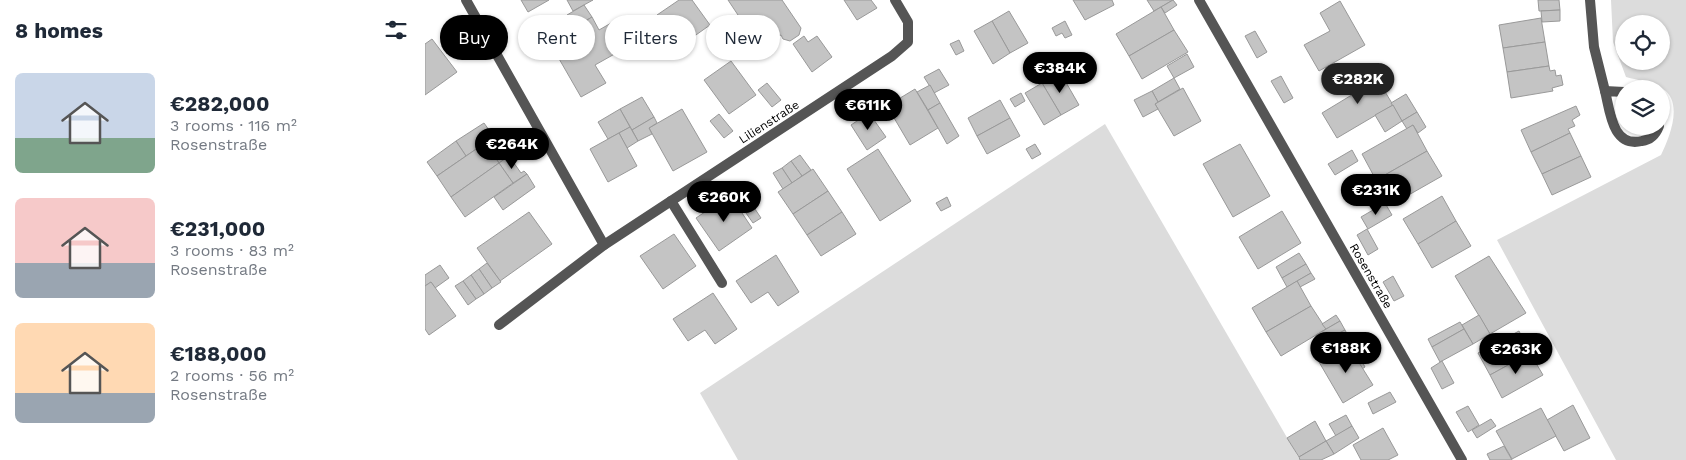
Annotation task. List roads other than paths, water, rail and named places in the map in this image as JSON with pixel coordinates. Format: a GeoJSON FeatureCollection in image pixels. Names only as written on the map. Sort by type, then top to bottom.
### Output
{"type":"FeatureCollection","features":[{"type":"Feature","properties":{"kind":"street"},"geometry":{"type":"LineString","coordinates":[[466,0],[604,245]]}},
{"type":"Feature","properties":{"kind":"street","name":"Lilienstraße"},"geometry":{"type":"LineString","coordinates":[[499,325],[604,245],[892,56],[908,42],[908,22],[895,0]]}},
{"type":"Feature","properties":{"kind":"street","name":"Rosenstraße"},"geometry":{"type":"LineString","coordinates":[[1199,0],[1462,460]]}},
{"type":"Feature","properties":{"kind":"street"},"geometry":{"type":"LineString","coordinates":[[1590,0],[1594,47],[1615,128]]}},
{"type":"Feature","properties":{"kind":"street"},"geometry":{"type":"LineString","coordinates":[[1605,90],[1615,91]]}},
{"type":"Feature","properties":{"kind":"street"},"geometry":{"type":"LineString","coordinates":[[1620,135],[1629,141],[1638,142],[1646,141],[1654,135]]}},
{"type":"Feature","properties":{"kind":"street"},"geometry":{"type":"LineString","coordinates":[[671,201],[722,283]]}}]}
